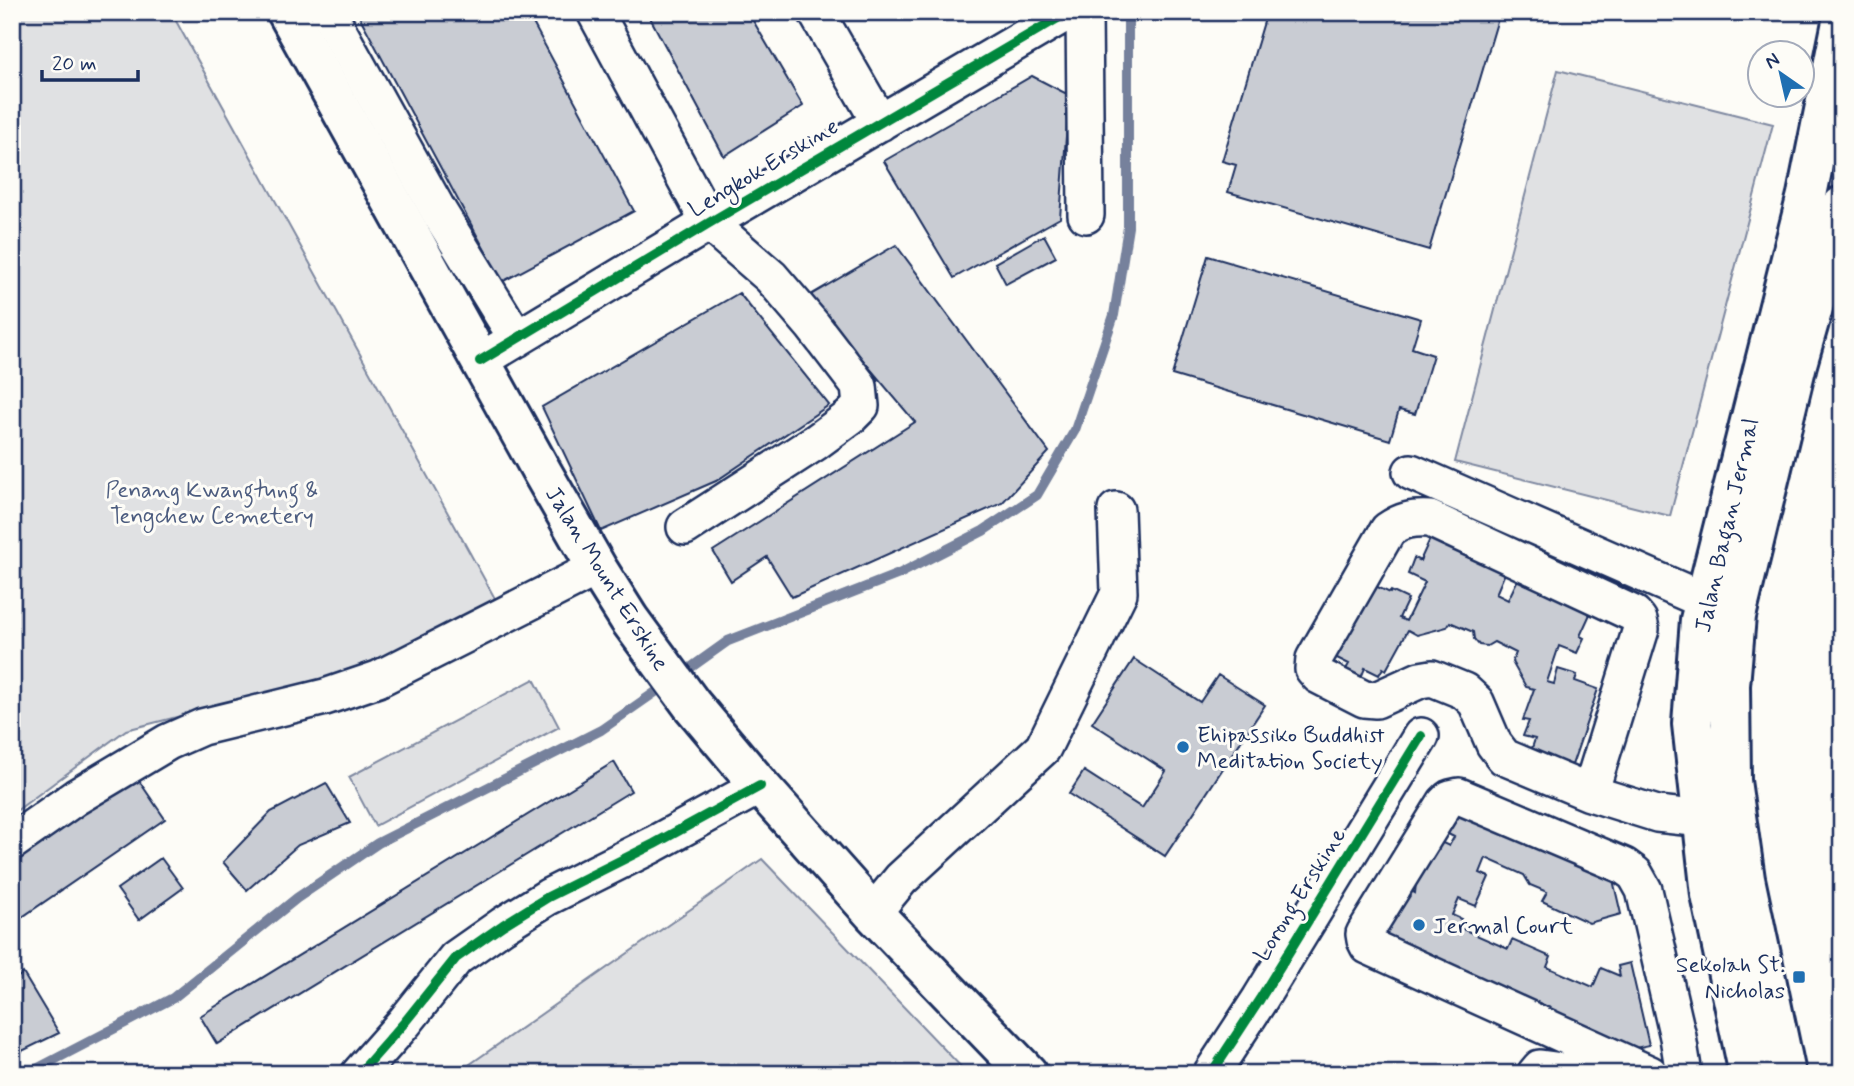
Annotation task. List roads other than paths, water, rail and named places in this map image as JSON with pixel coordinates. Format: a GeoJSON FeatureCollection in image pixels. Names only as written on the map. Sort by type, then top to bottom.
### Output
{"type":"FeatureCollection","features":[{"type":"Feature","properties":{"kind":"main road","name":"Jalan Mount Erskine"},"geometry":{"type":"LineString","coordinates":[[287,12],[597,568],[658,660],[760,786],[873,913],[1028,1074]]}},
{"type":"Feature","properties":{"kind":"main road","name":"Jalan Bagan Jermal"},"geometry":{"type":"LineString","coordinates":[[1786,1074],[1745,879],[1731,781],[1730,685],[1736,616],[1797,364],[1833,260],[1830,200],[1842,22]]}},
{"type":"Feature","properties":{"kind":"main road","name":"Jalan Bagan Jermal"},"geometry":{"type":"LineString","coordinates":[[1749,1074],[1711,895],[1692,724],[1700,620],[1830,200]]}},
{"type":"Feature","properties":{"kind":"street"},"geometry":{"type":"LineString","coordinates":[[328,12],[439,212],[517,339]]}},
{"type":"Feature","properties":{"kind":"street","name":"Lengkok Erskine"},"geometry":{"type":"LineString","coordinates":[[595,12],[709,223]]}},
{"type":"Feature","properties":{"kind":"street"},"geometry":{"type":"LineString","coordinates":[[816,12],[880,123]]}},
{"type":"Feature","properties":{"kind":"street","name":"Lengkok Erskine"},"geometry":{"type":"LineString","coordinates":[[480,360],[1069,12]]}},
{"type":"Feature","properties":{"kind":"street"},"geometry":{"type":"LineString","coordinates":[[1084,12],[1086,215]]}},
{"type":"Feature","properties":{"kind":"street"},"geometry":{"type":"LineString","coordinates":[[685,527],[816,442],[861,406],[859,386],[813,326],[771,277],[709,223]]}},
{"type":"Feature","properties":{"kind":"street"},"geometry":{"type":"LineString","coordinates":[[1411,472],[1705,601]]}},
{"type":"Feature","properties":{"kind":"street"},"geometry":{"type":"LineString","coordinates":[[873,913],[901,879],[1043,748],[1119,593],[1116,510]]}},
{"type":"Feature","properties":{"kind":"street"},"geometry":{"type":"LineString","coordinates":[[1590,793],[1641,629],[1639,620],[1634,614],[1430,519],[1413,518],[1401,521],[1388,530],[1314,659],[1313,668],[1319,676],[1364,699],[1376,701],[1420,680],[1432,678],[1464,691],[1476,702],[1494,744],[1504,757],[1590,793],[1657,814],[1703,819]]}},
{"type":"Feature","properties":{"kind":"street"},"geometry":{"type":"LineString","coordinates":[[12,842],[76,797],[168,742],[202,727],[325,697],[378,679],[597,568]]}},
{"type":"Feature","properties":{"kind":"street","name":"Lorong Erskine"},"geometry":{"type":"LineString","coordinates":[[1210,1074],[1274,976],[1421,736]]}},
{"type":"Feature","properties":{"kind":"street"},"geometry":{"type":"LineString","coordinates":[[359,1074],[456,958],[548,897],[654,844],[760,786]]}},
{"type":"Feature","properties":{"kind":"street"},"geometry":{"type":"LineString","coordinates":[[1650,1074],[1368,946],[1364,934],[1444,803],[1450,798],[1458,796],[1624,866],[1635,874],[1644,890],[1684,1074]]}},
{"type":"Feature","properties":{"kind":"street"},"geometry":{"type":"LineString","coordinates":[[1535,1074],[1540,1068],[1584,1074]]}},
{"type":"Feature","properties":{"kind":"waterway"},"geometry":{"type":"LineString","coordinates":[[679,676],[728,641],[899,574],[983,531],[1037,495],[1075,430],[1114,315],[1128,227],[1128,12]]}},
{"type":"Feature","properties":{"kind":"waterway"},"geometry":{"type":"LineString","coordinates":[[27,1074],[173,998],[297,898],[378,843],[601,730],[667,684]]}},
{"type":"Feature","properties":{"kind":"place","name":"Ehipassiko Buddhist Meditation Society"},"geometry":{"type":"Point","coordinates":[1183,747]}},
{"type":"Feature","properties":{"kind":"place","name":"Jermal Court"},"geometry":{"type":"Point","coordinates":[1419,925]}},
{"type":"Feature","properties":{"kind":"place","name":"Sekolah St. Nicholas"},"geometry":{"type":"Point","coordinates":[1799,977]}},
{"type":"Feature","properties":{"kind":"park label","name":"Penang Kwangtung & Tengchew Cemetery"},"geometry":{"type":"Point","coordinates":[212,502]}}]}
